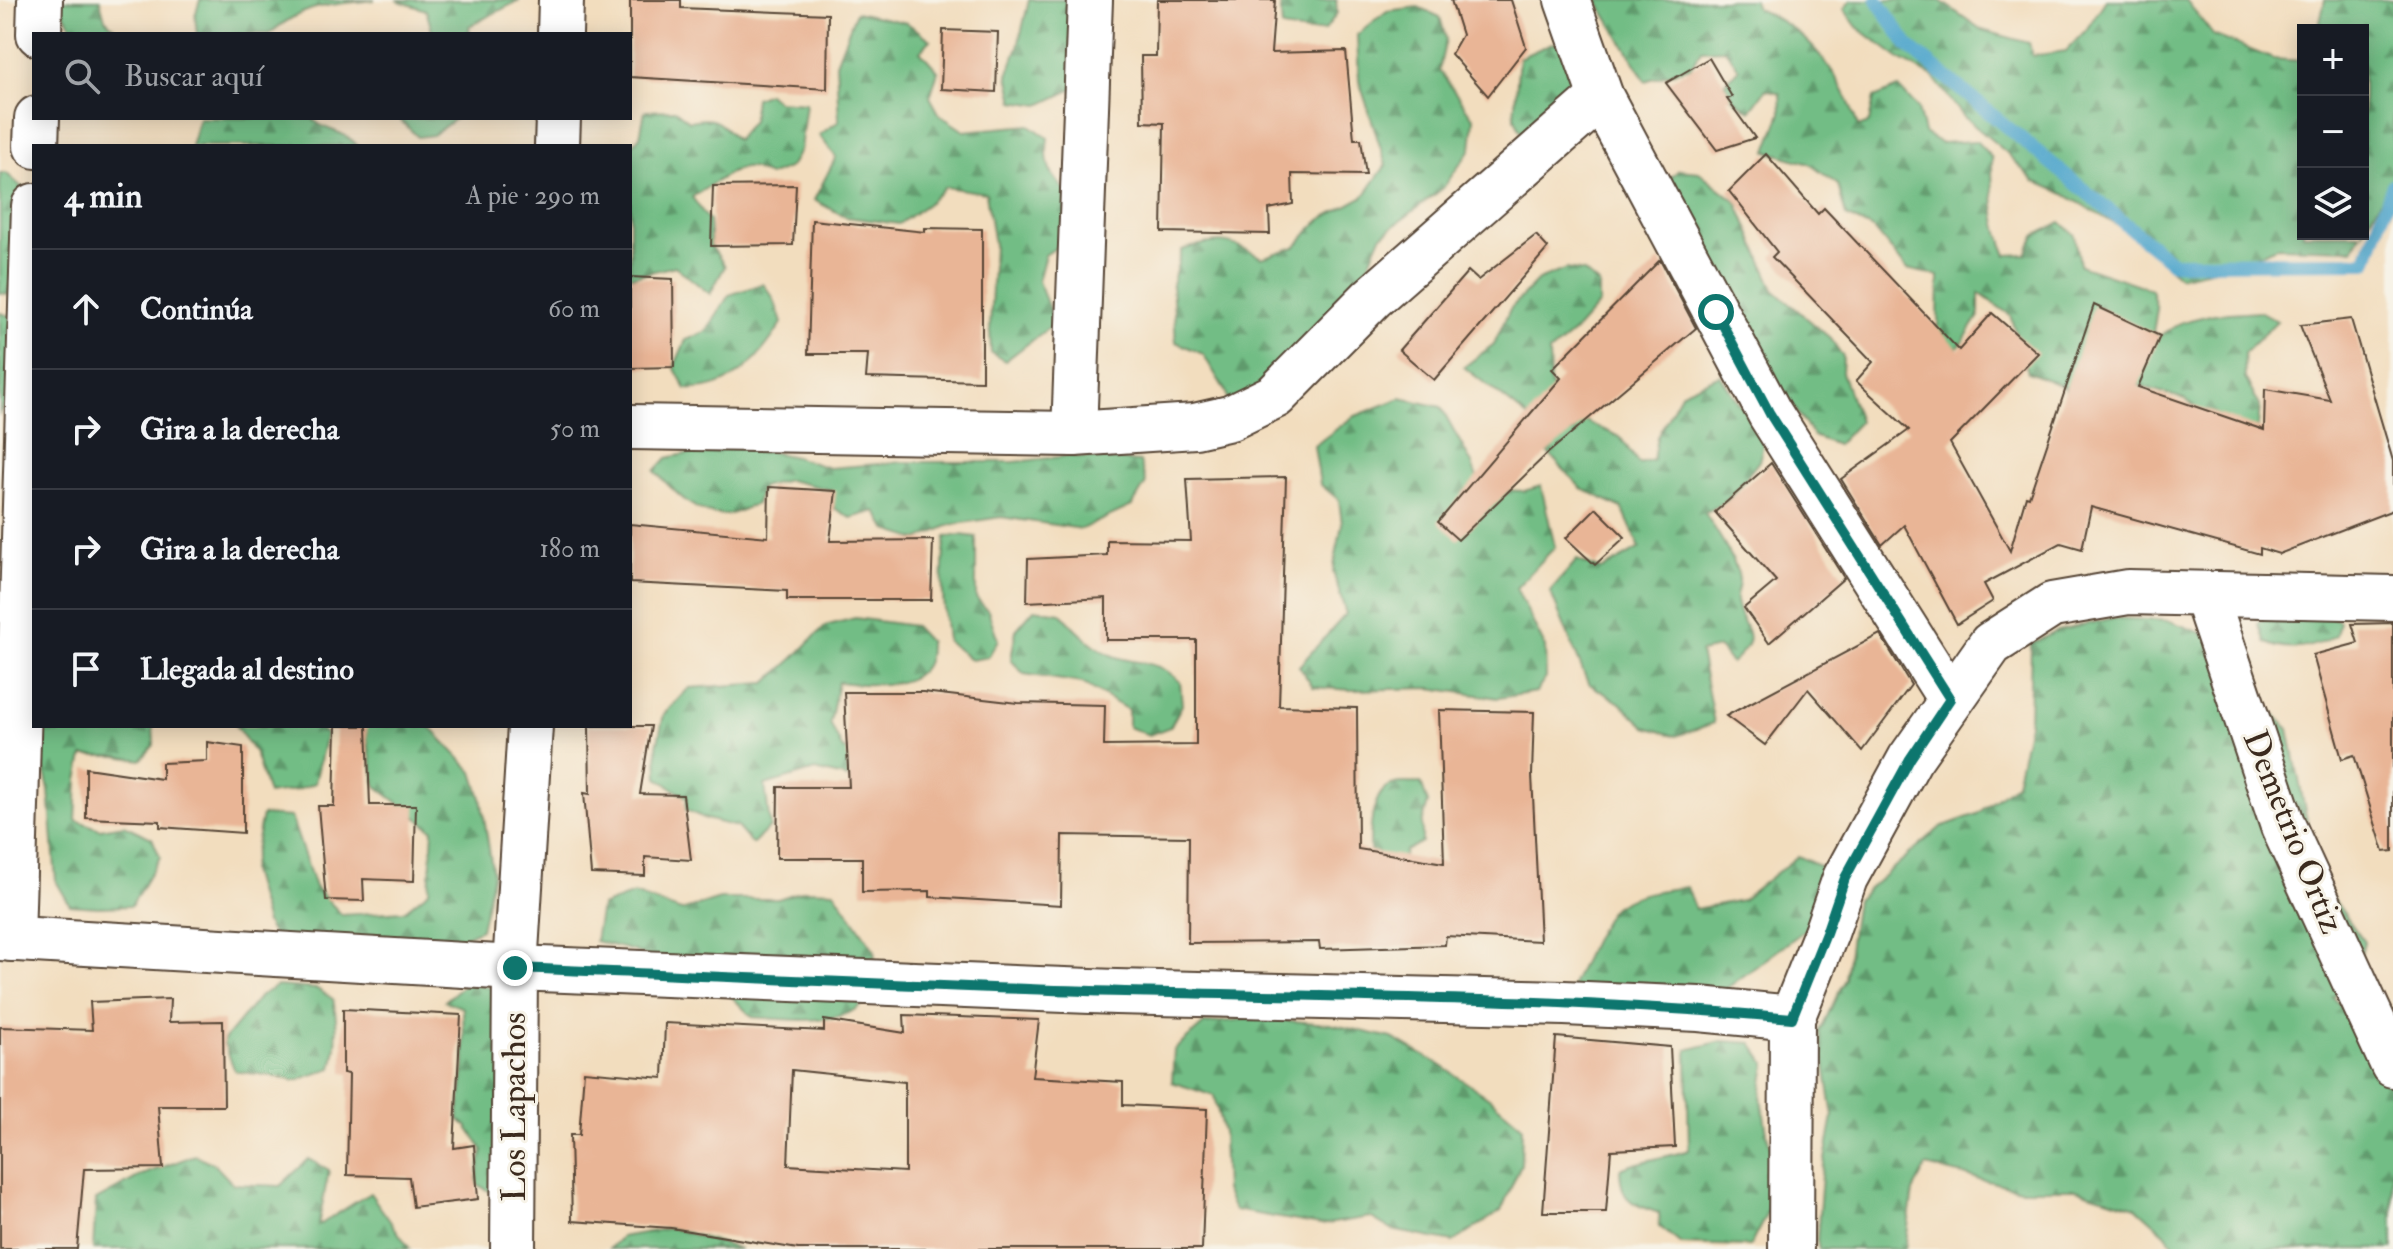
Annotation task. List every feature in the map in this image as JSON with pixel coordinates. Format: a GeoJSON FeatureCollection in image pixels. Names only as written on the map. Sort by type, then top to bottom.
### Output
{"type":"FeatureCollection","features":[{"type":"Feature","properties":{"kind":"street"},"geometry":{"type":"LineString","coordinates":[[39,32],[40,0]]}},
{"type":"Feature","properties":{"kind":"street"},"geometry":{"type":"LineString","coordinates":[[560,32],[561,0]]}},
{"type":"Feature","properties":{"kind":"street"},"geometry":{"type":"LineString","coordinates":[[1074,434],[1090,0]]}},
{"type":"Feature","properties":{"kind":"street"},"geometry":{"type":"LineString","coordinates":[[1567,0],[1601,97],[1770,414],[1950,699]]}},
{"type":"Feature","properties":{"kind":"street"},"geometry":{"type":"LineString","coordinates":[[632,427],[1074,434],[1195,426],[1230,418],[1275,396],[1372,298],[1601,97]]}},
{"type":"Feature","properties":{"kind":"street"},"geometry":{"type":"LineString","coordinates":[[36,144],[37,120]]}},
{"type":"Feature","properties":{"kind":"street"},"geometry":{"type":"LineString","coordinates":[[557,144],[558,120]]}},
{"type":"Feature","properties":{"kind":"street"},"geometry":{"type":"LineString","coordinates":[[32,258],[6,938],[515,968],[1103,991],[1564,1003],[1699,1009],[1792,1018]]}},
{"type":"Feature","properties":{"kind":"street"},"geometry":{"type":"LineString","coordinates":[[1791,1249],[1792,1018],[1845,878],[1910,759],[1991,644],[2052,605],[2128,592],[2393,598]]}},
{"type":"Feature","properties":{"kind":"street","name":"Demetrio Ortiz"},"geometry":{"type":"LineString","coordinates":[[2205,594],[2283,826],[2393,1065]]}},
{"type":"Feature","properties":{"kind":"street","name":"Los Lapachos"},"geometry":{"type":"LineString","coordinates":[[513,1249],[515,968],[530,728]]}},
{"type":"Feature","properties":{"kind":"green space"},"geometry":{"type":"Polygon","coordinates":[[[57,0],[100,0],[105,19],[119,32],[74,32],[57,0]]]}},
{"type":"Feature","properties":{"kind":"green space"},"geometry":{"type":"Polygon","coordinates":[[[200,0],[375,0],[319,7],[295,16],[272,32],[197,32],[195,16],[200,0]]]}},
{"type":"Feature","properties":{"kind":"green space"},"geometry":{"type":"Polygon","coordinates":[[[396,0],[520,0],[469,26],[470,32],[432,32],[426,10],[396,0]]]}},
{"type":"Feature","properties":{"kind":"green space"},"geometry":{"type":"Polygon","coordinates":[[[1029,0],[1078,0],[1073,89],[1040,105],[1014,101],[1008,75],[1029,0]]]}},
{"type":"Feature","properties":{"kind":"green space"},"geometry":{"type":"Polygon","coordinates":[[[1280,0],[1336,0],[1337,13],[1325,30],[1307,32],[1282,28],[1280,0]]]}},
{"type":"Feature","properties":{"kind":"green space"},"geometry":{"type":"Polygon","coordinates":[[[1597,0],[1754,0],[1757,9],[1792,29],[1821,56],[1843,90],[1858,127],[1869,123],[1874,98],[1899,88],[1918,108],[1924,133],[1941,143],[1976,141],[1992,158],[1996,220],[2007,255],[2026,254],[2035,236],[2061,222],[2075,235],[2080,265],[2151,289],[2157,310],[2153,332],[2160,336],[2182,322],[2214,314],[2259,311],[2277,321],[2244,353],[2245,379],[2260,406],[2257,436],[2208,423],[2195,406],[2184,399],[2135,384],[2067,397],[2065,387],[2028,372],[2010,315],[1979,293],[1979,316],[1962,343],[1933,375],[1905,352],[1938,325],[1939,276],[1907,269],[1875,230],[1846,216],[1838,185],[1810,164],[1767,151],[1781,113],[1780,93],[1766,89],[1750,111],[1719,88],[1739,69],[1725,49],[1701,50],[1691,67],[1645,81],[1597,0]]]}},
{"type":"Feature","properties":{"kind":"green space"},"geometry":{"type":"Polygon","coordinates":[[[1851,0],[1939,0],[1982,30],[2029,43],[2032,56],[2066,51],[2086,30],[2106,0],[2186,0],[2213,35],[2273,59],[2297,61],[2297,240],[2358,240],[2353,249],[2276,247],[2242,263],[2178,277],[2149,244],[2064,194],[2034,181],[2006,152],[1964,117],[1933,77],[1901,60],[1857,27],[1844,9],[1851,0]]]}},
{"type":"Feature","properties":{"kind":"green space"},"geometry":{"type":"Polygon","coordinates":[[[2325,0],[2393,0],[2393,180],[2369,221],[2369,24],[2319,24],[2325,0]]]}},
{"type":"Feature","properties":{"kind":"green space"},"geometry":{"type":"Polygon","coordinates":[[[1418,7],[1440,17],[1446,39],[1439,70],[1474,119],[1471,149],[1443,188],[1381,236],[1367,268],[1345,298],[1231,413],[1226,392],[1203,354],[1176,342],[1172,284],[1182,250],[1223,242],[1262,258],[1295,247],[1320,220],[1364,196],[1386,165],[1359,80],[1357,35],[1387,11],[1418,7]]]}},
{"type":"Feature","properties":{"kind":"green space"},"geometry":{"type":"Polygon","coordinates":[[[856,12],[907,23],[931,40],[920,51],[938,71],[930,97],[940,115],[964,131],[1030,125],[1048,138],[1049,168],[1078,205],[1069,239],[1045,255],[1038,281],[1052,316],[1051,326],[1005,361],[991,353],[994,245],[986,193],[945,187],[899,224],[846,217],[814,200],[836,157],[819,135],[839,121],[836,63],[856,12]]]}},
{"type":"Feature","properties":{"kind":"green space"},"geometry":{"type":"Polygon","coordinates":[[[1552,43],[1576,47],[1589,89],[1537,145],[1520,130],[1514,116],[1519,58],[1552,43]]]}},
{"type":"Feature","properties":{"kind":"green space"},"geometry":{"type":"Polygon","coordinates":[[[768,93],[777,101],[806,103],[800,150],[790,167],[769,176],[750,168],[737,170],[692,197],[709,221],[711,246],[725,266],[710,294],[675,266],[632,277],[632,146],[640,136],[645,111],[675,110],[689,121],[711,120],[721,124],[736,140],[752,121],[755,98],[768,93]]]}},
{"type":"Feature","properties":{"kind":"green space"},"geometry":{"type":"Polygon","coordinates":[[[198,120],[314,120],[356,144],[192,144],[198,120]]]}},
{"type":"Feature","properties":{"kind":"green space"},"geometry":{"type":"Polygon","coordinates":[[[453,120],[433,135],[418,137],[401,121],[453,120]]]}},
{"type":"Feature","properties":{"kind":"green space"},"geometry":{"type":"Polygon","coordinates":[[[1679,170],[1699,172],[1737,202],[1774,290],[1831,339],[1843,357],[1842,372],[1859,422],[1837,445],[1813,436],[1764,362],[1667,180],[1679,170]]]}},
{"type":"Feature","properties":{"kind":"green space"},"geometry":{"type":"Polygon","coordinates":[[[0,173],[6,173],[32,196],[32,299],[0,293],[0,173]]]}},
{"type":"Feature","properties":{"kind":"green space"},"geometry":{"type":"Polygon","coordinates":[[[1566,269],[1584,272],[1599,285],[1599,304],[1574,332],[1549,353],[1550,383],[1557,403],[1620,437],[1639,464],[1653,460],[1657,437],[1682,392],[1720,375],[1740,405],[1767,429],[1759,461],[1728,500],[1705,513],[1737,572],[1736,598],[1749,637],[1747,645],[1731,663],[1719,648],[1700,652],[1714,723],[1676,736],[1646,727],[1620,703],[1588,683],[1550,591],[1577,560],[1601,570],[1640,548],[1622,508],[1581,488],[1548,453],[1530,419],[1464,367],[1494,344],[1510,309],[1538,280],[1566,269]]]}},
{"type":"Feature","properties":{"kind":"green space"},"geometry":{"type":"Polygon","coordinates":[[[763,284],[773,297],[782,323],[773,336],[754,360],[731,379],[717,385],[686,389],[674,367],[686,340],[707,331],[729,295],[763,284]]]}},
{"type":"Feature","properties":{"kind":"green space"},"geometry":{"type":"Polygon","coordinates":[[[0,313],[31,322],[15,387],[0,413],[0,313]]]}},
{"type":"Feature","properties":{"kind":"green space"},"geometry":{"type":"Polygon","coordinates":[[[1401,398],[1441,407],[1472,464],[1481,489],[1524,491],[1541,486],[1555,547],[1516,588],[1545,647],[1546,678],[1536,692],[1498,698],[1430,688],[1351,690],[1313,687],[1299,666],[1346,614],[1333,572],[1342,524],[1339,500],[1320,484],[1314,446],[1353,417],[1401,398]]]}},
{"type":"Feature","properties":{"kind":"green space"},"geometry":{"type":"Polygon","coordinates":[[[734,444],[829,468],[903,462],[1014,462],[1068,456],[1140,462],[1146,483],[1132,506],[1082,529],[1001,517],[950,525],[918,540],[887,530],[876,511],[851,518],[834,508],[832,490],[788,480],[761,487],[756,504],[729,515],[714,514],[686,501],[655,471],[667,458],[734,444]]]}},
{"type":"Feature","properties":{"kind":"green space"},"geometry":{"type":"Polygon","coordinates":[[[946,537],[976,537],[976,598],[988,611],[998,640],[988,657],[971,660],[947,641],[944,614],[946,537]]]}},
{"type":"Feature","properties":{"kind":"green space"},"geometry":{"type":"Polygon","coordinates":[[[1034,609],[1061,613],[1086,638],[1108,654],[1157,666],[1172,675],[1180,682],[1182,705],[1170,727],[1149,735],[1128,727],[1128,710],[1082,683],[1024,674],[1011,660],[1016,630],[1034,609]]]}},
{"type":"Feature","properties":{"kind":"green space"},"geometry":{"type":"Polygon","coordinates":[[[2277,610],[2323,614],[2339,621],[2336,635],[2301,648],[2274,646],[2265,642],[2258,623],[2277,610]]]}},
{"type":"Feature","properties":{"kind":"green space"},"geometry":{"type":"Polygon","coordinates":[[[855,618],[914,626],[929,642],[927,661],[912,678],[888,684],[838,682],[830,723],[843,750],[885,742],[877,785],[815,770],[765,785],[770,827],[752,844],[737,827],[686,810],[687,798],[658,778],[657,746],[664,714],[689,688],[766,683],[825,626],[855,618]]]}},
{"type":"Feature","properties":{"kind":"green space"},"geometry":{"type":"Polygon","coordinates":[[[2113,618],[2170,621],[2215,638],[2250,690],[2289,729],[2318,877],[2364,942],[2355,977],[2333,997],[2391,1061],[2393,1249],[2177,1249],[2165,1233],[2136,1207],[2076,1189],[2020,1189],[1926,1166],[1913,1191],[1905,1249],[1819,1249],[1822,1175],[1833,1117],[1820,1031],[1845,979],[1856,900],[1941,827],[1977,814],[2016,783],[2029,724],[2031,644],[2058,631],[2113,618]]]}},
{"type":"Feature","properties":{"kind":"green space"},"geometry":{"type":"Polygon","coordinates":[[[48,728],[153,728],[154,745],[141,760],[83,756],[78,780],[76,820],[100,829],[124,825],[152,838],[160,857],[131,906],[70,905],[56,881],[49,790],[38,741],[48,728]]]}},
{"type":"Feature","properties":{"kind":"green space"},"geometry":{"type":"Polygon","coordinates":[[[237,728],[318,728],[326,734],[315,783],[297,790],[268,794],[255,753],[237,728]]]}},
{"type":"Feature","properties":{"kind":"green space"},"geometry":{"type":"Polygon","coordinates":[[[365,728],[431,728],[473,772],[481,798],[493,874],[481,929],[436,950],[283,954],[266,923],[251,871],[262,815],[291,817],[315,887],[342,915],[404,911],[429,891],[433,830],[376,786],[365,728]]]}},
{"type":"Feature","properties":{"kind":"green space"},"geometry":{"type":"Polygon","coordinates":[[[1421,783],[1428,803],[1422,824],[1422,842],[1405,851],[1402,864],[1371,859],[1372,816],[1380,795],[1395,784],[1421,783]]]}},
{"type":"Feature","properties":{"kind":"green space"},"geometry":{"type":"Polygon","coordinates":[[[1798,856],[1823,868],[1809,927],[1699,1009],[1564,1003],[1602,924],[1614,907],[1649,892],[1687,887],[1695,909],[1742,900],[1798,856]]]}},
{"type":"Feature","properties":{"kind":"green space"},"geometry":{"type":"Polygon","coordinates":[[[805,890],[834,891],[875,951],[871,983],[865,1000],[843,1015],[812,1020],[752,1017],[730,995],[634,951],[595,941],[601,906],[634,894],[681,911],[720,899],[778,899],[805,890]]]}},
{"type":"Feature","properties":{"kind":"green space"},"geometry":{"type":"Polygon","coordinates":[[[465,984],[509,990],[493,1193],[476,1184],[483,1150],[467,1126],[458,1119],[465,1067],[463,1008],[445,1001],[465,984]]]}},
{"type":"Feature","properties":{"kind":"green space"},"geometry":{"type":"Polygon","coordinates":[[[277,986],[317,989],[333,999],[337,1034],[332,1068],[295,1081],[235,1071],[223,1041],[261,995],[277,986]]]}},
{"type":"Feature","properties":{"kind":"green space"},"geometry":{"type":"Polygon","coordinates":[[[1254,1018],[1330,1024],[1392,1038],[1439,1064],[1489,1098],[1522,1126],[1521,1164],[1501,1211],[1453,1242],[1392,1230],[1370,1217],[1321,1225],[1234,1210],[1225,1190],[1223,1132],[1214,1096],[1172,1082],[1174,1050],[1204,1024],[1254,1018]]]}},
{"type":"Feature","properties":{"kind":"green space"},"geometry":{"type":"Polygon","coordinates":[[[1722,1041],[1752,1043],[1766,1064],[1761,1096],[1768,1139],[1784,1181],[1750,1246],[1681,1244],[1660,1227],[1659,1213],[1629,1200],[1625,1195],[1620,1169],[1689,1150],[1687,1050],[1722,1041]]]}},
{"type":"Feature","properties":{"kind":"green space"},"geometry":{"type":"Polygon","coordinates":[[[195,1155],[214,1164],[233,1184],[280,1186],[309,1159],[329,1170],[318,1226],[370,1193],[410,1249],[93,1249],[96,1200],[142,1175],[195,1155]]]}},
{"type":"Feature","properties":{"kind":"green space"},"geometry":{"type":"Polygon","coordinates":[[[671,1228],[740,1249],[609,1249],[621,1237],[671,1228]]]}},
{"type":"Feature","properties":{"kind":"building"},"geometry":{"type":"Polygon","coordinates":[[[630,0],[681,0],[681,8],[828,14],[827,89],[632,77],[630,0]]]}},
{"type":"Feature","properties":{"kind":"building"},"geometry":{"type":"Polygon","coordinates":[[[1157,0],[1275,0],[1271,53],[1346,51],[1354,139],[1361,139],[1366,175],[1292,174],[1293,204],[1269,209],[1270,234],[1162,232],[1164,123],[1142,122],[1141,56],[1156,56],[1157,0]]]}},
{"type":"Feature","properties":{"kind":"building"},"geometry":{"type":"Polygon","coordinates":[[[1451,0],[1511,0],[1526,47],[1488,96],[1451,54],[1462,35],[1451,0]]]}},
{"type":"Feature","properties":{"kind":"building"},"geometry":{"type":"Polygon","coordinates":[[[943,30],[998,32],[996,92],[941,89],[943,30]]]}},
{"type":"Feature","properties":{"kind":"building"},"geometry":{"type":"Polygon","coordinates":[[[1709,58],[1732,97],[1727,99],[1755,138],[1717,150],[1666,83],[1709,58]]]}},
{"type":"Feature","properties":{"kind":"building"},"geometry":{"type":"Polygon","coordinates":[[[1766,154],[1818,214],[1824,208],[1959,350],[1992,313],[2038,353],[1950,443],[2010,551],[2026,496],[2029,497],[2094,305],[2160,336],[2138,387],[2264,430],[2265,389],[2330,400],[2300,325],[2351,319],[2393,461],[2393,510],[2279,554],[2260,548],[2260,554],[2091,507],[2082,549],[2061,543],[1984,584],[1993,601],[1957,624],[1904,525],[1882,545],[1841,479],[1909,430],[1856,381],[1873,362],[1772,257],[1777,252],[1729,191],[1766,154]]]}},
{"type":"Feature","properties":{"kind":"building"},"geometry":{"type":"Polygon","coordinates":[[[796,185],[793,245],[711,246],[713,186],[796,185]]]}},
{"type":"Feature","properties":{"kind":"building"},"geometry":{"type":"Polygon","coordinates":[[[812,220],[925,232],[925,228],[982,229],[982,381],[866,378],[868,354],[808,354],[812,220]]]}},
{"type":"Feature","properties":{"kind":"building"},"geometry":{"type":"Polygon","coordinates":[[[1536,235],[1548,248],[1434,380],[1399,350],[1468,271],[1478,280],[1536,235]]]}},
{"type":"Feature","properties":{"kind":"building"},"geometry":{"type":"Polygon","coordinates":[[[1660,260],[1696,328],[1548,453],[1458,540],[1438,522],[1561,378],[1552,369],[1660,260]]]}},
{"type":"Feature","properties":{"kind":"building"},"geometry":{"type":"Polygon","coordinates":[[[632,277],[673,279],[674,367],[632,368],[632,277]]]}},
{"type":"Feature","properties":{"kind":"building"},"geometry":{"type":"Polygon","coordinates":[[[1771,463],[1844,578],[1769,643],[1744,608],[1776,581],[1715,512],[1771,463]]]}},
{"type":"Feature","properties":{"kind":"building"},"geometry":{"type":"Polygon","coordinates":[[[1286,477],[1279,706],[1357,708],[1358,849],[1444,863],[1439,710],[1534,712],[1532,775],[1540,941],[1446,936],[1445,945],[1320,949],[1319,942],[1188,943],[1189,837],[1062,835],[1061,905],[930,897],[930,891],[862,892],[862,858],[777,858],[778,787],[849,787],[844,692],[923,692],[1018,703],[1105,705],[1104,746],[1196,745],[1196,640],[1106,640],[1106,598],[1027,602],[1028,559],[1107,555],[1107,540],[1191,541],[1187,479],[1286,477]]]}},
{"type":"Feature","properties":{"kind":"building"},"geometry":{"type":"Polygon","coordinates":[[[769,487],[836,491],[830,541],[933,540],[931,600],[787,600],[787,591],[632,583],[632,524],[768,537],[769,487]]]}},
{"type":"Feature","properties":{"kind":"building"},"geometry":{"type":"Polygon","coordinates":[[[1596,508],[1625,537],[1595,565],[1566,538],[1596,508]]]}},
{"type":"Feature","properties":{"kind":"building"},"geometry":{"type":"Polygon","coordinates":[[[2393,623],[2393,851],[2384,852],[2354,755],[2342,759],[2313,655],[2358,643],[2352,624],[2393,623]]]}},
{"type":"Feature","properties":{"kind":"building"},"geometry":{"type":"Polygon","coordinates":[[[1880,634],[1911,685],[1862,751],[1808,689],[1765,745],[1726,716],[1880,634]]]}},
{"type":"Feature","properties":{"kind":"building"},"geometry":{"type":"Polygon","coordinates":[[[651,726],[640,794],[683,795],[691,860],[645,857],[645,876],[591,874],[584,793],[590,794],[589,728],[651,726]]]}},
{"type":"Feature","properties":{"kind":"building"},"geometry":{"type":"Polygon","coordinates":[[[336,728],[367,728],[370,805],[416,805],[414,881],[363,879],[364,901],[326,900],[318,806],[334,806],[336,728]]]}},
{"type":"Feature","properties":{"kind":"building"},"geometry":{"type":"Polygon","coordinates":[[[207,742],[243,747],[243,833],[160,827],[160,821],[86,818],[86,768],[162,779],[162,763],[207,761],[207,742]]]}},
{"type":"Feature","properties":{"kind":"building"},"geometry":{"type":"Polygon","coordinates":[[[170,999],[169,1022],[223,1021],[224,1106],[158,1106],[163,1168],[84,1169],[77,1249],[0,1249],[0,1027],[92,1030],[90,1002],[170,999]]]}},
{"type":"Feature","properties":{"kind":"building"},"geometry":{"type":"Polygon","coordinates":[[[343,1009],[461,1015],[454,1148],[474,1145],[478,1199],[413,1207],[409,1177],[347,1175],[349,1074],[343,1073],[343,1009]]]}},
{"type":"Feature","properties":{"kind":"building"},"geometry":{"type":"Polygon","coordinates":[[[904,1015],[1039,1020],[1032,1077],[1123,1082],[1123,1105],[1207,1109],[1202,1249],[798,1249],[671,1228],[572,1221],[570,1135],[579,1135],[584,1071],[663,1078],[665,1023],[824,1031],[824,1020],[905,1033],[904,1015]],[[792,1070],[788,1165],[905,1172],[905,1082],[792,1070]]]}},
{"type":"Feature","properties":{"kind":"building"},"geometry":{"type":"Polygon","coordinates":[[[1556,1037],[1670,1047],[1675,1147],[1611,1150],[1606,1212],[1543,1212],[1556,1037]]]}},
{"type":"Feature","properties":{"kind":"waterway"},"geometry":{"type":"LineString","coordinates":[[1877,0],[1908,46],[2173,263],[2366,262],[2393,185]]}},
{"type":"Feature","properties":{"kind":"route"},"geometry":{"type":"LineString","coordinates":[[515,968],[1116,992],[1564,1003],[1699,1009],[1792,1018],[1845,878],[1910,759],[1950,699],[1770,414],[1716,312]]}}]}
